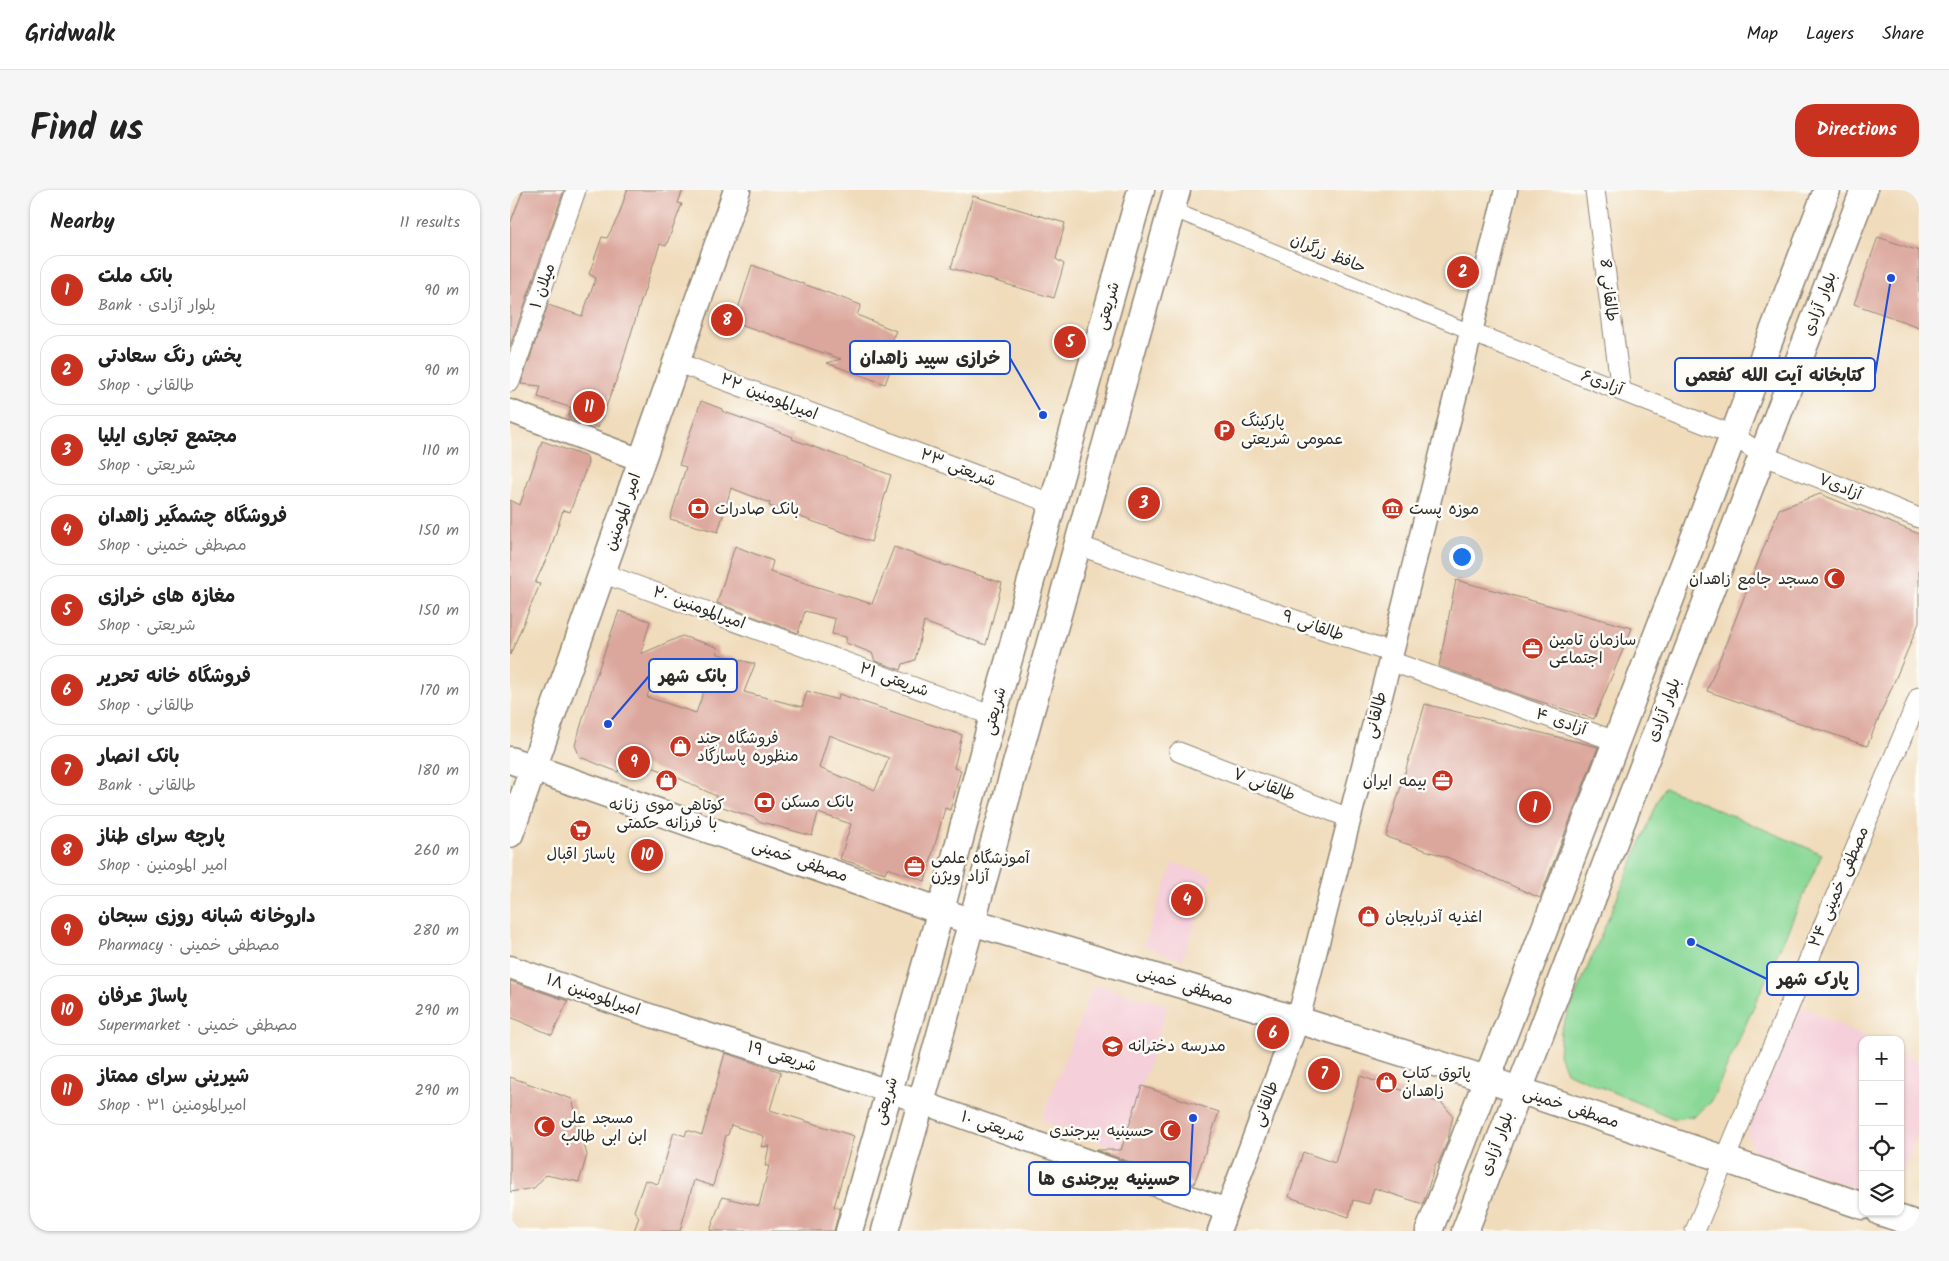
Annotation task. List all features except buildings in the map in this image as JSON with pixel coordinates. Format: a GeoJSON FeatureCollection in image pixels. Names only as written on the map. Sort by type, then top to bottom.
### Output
{"type":"FeatureCollection","features":[{"type":"Feature","properties":{"kind":"main road","name":"امیر المومنین"},"geometry":{"type":"LineString","coordinates":[[510,834],[521,764],[602,573],[736,190]]}},
{"type":"Feature","properties":{"kind":"main road","name":"بلوار آزادی"},"geometry":{"type":"LineString","coordinates":[[1429,1231],[1828,190]]}},
{"type":"Feature","properties":{"kind":"main road","name":"بلوار آزادی"},"geometry":{"type":"LineString","coordinates":[[1464,1231],[1864,190]]}},
{"type":"Feature","properties":{"kind":"main road","name":"شریعتی"},"geometry":{"type":"LineString","coordinates":[[849,1231],[941,910],[1053,504],[1134,192]]}},
{"type":"Feature","properties":{"kind":"main road","name":"شریعتی"},"geometry":{"type":"LineString","coordinates":[[884,1231],[1174,199]]}},
{"type":"Feature","properties":{"kind":"main road","name":"مصطفی خمینی"},"geometry":{"type":"LineString","coordinates":[[521,764],[972,922],[1298,1020],[1518,1090],[1859,1205]]}},
{"type":"Feature","properties":{"kind":"main road"},"geometry":{"type":"LineString","coordinates":[[1892,1216],[1919,1225]]}},
{"type":"Feature","properties":{"kind":"street","name":"میلان ۱"},"geometry":{"type":"LineString","coordinates":[[510,382],[576,190]]}},
{"type":"Feature","properties":{"kind":"street","name":"طالقانی"},"geometry":{"type":"LineString","coordinates":[[1219,1231],[1298,1020],[1391,657],[1506,190]]}},
{"type":"Feature","properties":{"kind":"street","name":"طالقانی 8"},"geometry":{"type":"LineString","coordinates":[[1595,190],[1621,391]]}},
{"type":"Feature","properties":{"kind":"street","name":"حافظ زرگران"},"geometry":{"type":"LineString","coordinates":[[1174,199],[1471,332]]}},
{"type":"Feature","properties":{"kind":"street","name":"آزادی۶"},"geometry":{"type":"LineString","coordinates":[[1471,332],[1733,435],[1762,455]]}},
{"type":"Feature","properties":{"kind":"street","name":"امیرالمومنین ۲۲"},"geometry":{"type":"LineString","coordinates":[[676,362],[862,432]]}},
{"type":"Feature","properties":{"kind":"street"},"geometry":{"type":"LineString","coordinates":[[510,411],[642,460]]}},
{"type":"Feature","properties":{"kind":"street","name":"شریعتی ۲۳"},"geometry":{"type":"LineString","coordinates":[[862,432],[1053,504]]}},
{"type":"Feature","properties":{"kind":"street","name":"آزادی۷"},"geometry":{"type":"LineString","coordinates":[[1762,455],[1919,518]]}},
{"type":"Feature","properties":{"kind":"street","name":"طالقانی ۹"},"geometry":{"type":"LineString","coordinates":[[1077,545],[1234,599],[1504,701]]}},
{"type":"Feature","properties":{"kind":"street","name":"امیرالمومنین ۲۰"},"geometry":{"type":"LineString","coordinates":[[602,573],[796,644]]}},
{"type":"Feature","properties":{"kind":"street","name":"شریعتی ۲۱"},"geometry":{"type":"LineString","coordinates":[[796,644],[993,716]]}},
{"type":"Feature","properties":{"kind":"street","name":"مصطفی خمینی ۲۴"},"geometry":{"type":"LineString","coordinates":[[1695,1231],[1919,697]]}},
{"type":"Feature","properties":{"kind":"street","name":"آزادی ۴"},"geometry":{"type":"LineString","coordinates":[[1504,701],[1618,742]]}},
{"type":"Feature","properties":{"kind":"street","name":"طالقانی ۷"},"geometry":{"type":"LineString","coordinates":[[1178,752],[1349,818]]}},
{"type":"Feature","properties":{"kind":"street","name":"امیرالمومنین ۱۸"},"geometry":{"type":"LineString","coordinates":[[510,967],[675,1024]]}},
{"type":"Feature","properties":{"kind":"street","name":"شریعتی ۱۹"},"geometry":{"type":"LineString","coordinates":[[675,1024],[921,1102]]}},
{"type":"Feature","properties":{"kind":"street","name":"شریعتی ۱۰"},"geometry":{"type":"LineString","coordinates":[[921,1102],[1227,1210]]}},
{"type":"Feature","properties":{"kind":"shaded area"},"geometry":{"type":"Polygon","coordinates":[[[1173,863],[1213,875],[1182,960],[1143,946],[1173,863]]]}},
{"type":"Feature","properties":{"kind":"shaded area","name":"مدرسه دخترانه"},"geometry":{"type":"Polygon","coordinates":[[[1094,984],[1168,1005],[1121,1150],[1041,1120],[1094,984]]]}},
{"type":"Feature","properties":{"kind":"shaded area"},"geometry":{"type":"Polygon","coordinates":[[[1799,1005],[1865,1036],[1859,1036],[1859,1190],[1753,1150],[1747,1134],[1799,1005]]]}},
{"type":"Feature","properties":{"kind":"shaded area"},"geometry":{"type":"Polygon","coordinates":[[[1904,1055],[1919,1062],[1919,1131],[1904,1167],[1904,1055]]]}},
{"type":"Feature","properties":{"kind":"green space"},"geometry":{"type":"Polygon","coordinates":[[[1664,787],[1822,854],[1711,1102],[1695,1116],[1675,1119],[1566,1072],[1559,1054],[1561,1030],[1664,787]]]}},
{"type":"Feature","properties":{"kind":"place","name":"پخش رنگ سعادتی"},"geometry":{"type":"Point","coordinates":[1463,272]}},
{"type":"Feature","properties":{"kind":"place","name":"کتابخانه آیت الله کفعمی"},"geometry":{"type":"Point","coordinates":[1891,278]}},
{"type":"Feature","properties":{"kind":"place","name":"پارچه سرای طناز"},"geometry":{"type":"Point","coordinates":[727,320]}},
{"type":"Feature","properties":{"kind":"place","name":"مغازه های خرازی"},"geometry":{"type":"Point","coordinates":[1070,342]}},
{"type":"Feature","properties":{"kind":"place","name":"شیرینی سرای ممتاز"},"geometry":{"type":"Point","coordinates":[589,407]}},
{"type":"Feature","properties":{"kind":"place","name":"خرازی سپید زاهدان"},"geometry":{"type":"Point","coordinates":[1043,415]}},
{"type":"Feature","properties":{"kind":"place","name":"پارکینگ عمومی شریعتی"},"geometry":{"type":"Point","coordinates":[1225,430]}},
{"type":"Feature","properties":{"kind":"place","name":"مجتمع تجاری ایلیا"},"geometry":{"type":"Point","coordinates":[1144,503]}},
{"type":"Feature","properties":{"kind":"place","name":"بانک صادرات"},"geometry":{"type":"Point","coordinates":[699,509]}},
{"type":"Feature","properties":{"kind":"place","name":"موزه پست"},"geometry":{"type":"Point","coordinates":[1393,509]}},
{"type":"Feature","properties":{"kind":"place","name":"مسجد جامع زاهدان"},"geometry":{"type":"Point","coordinates":[1835,579]}},
{"type":"Feature","properties":{"kind":"place","name":"سازمان تامین اجتماعی"},"geometry":{"type":"Point","coordinates":[1533,649]}},
{"type":"Feature","properties":{"kind":"place","name":"بانک شهر"},"geometry":{"type":"Point","coordinates":[608,724]}},
{"type":"Feature","properties":{"kind":"place","name":"فروشگاه چند منظوره پاسارگاد"},"geometry":{"type":"Point","coordinates":[681,747]}},
{"type":"Feature","properties":{"kind":"place","name":"داروخانه شبانه روزی سبحان"},"geometry":{"type":"Point","coordinates":[634,762]}},
{"type":"Feature","properties":{"kind":"place","name":"کوتاهی موی زنانە با فرزانە حکمتی"},"geometry":{"type":"Point","coordinates":[667,781]}},
{"type":"Feature","properties":{"kind":"place","name":"بیمه ایران"},"geometry":{"type":"Point","coordinates":[1443,781]}},
{"type":"Feature","properties":{"kind":"place","name":"بانک مسکن"},"geometry":{"type":"Point","coordinates":[765,802]}},
{"type":"Feature","properties":{"kind":"place","name":"بانک ملت"},"geometry":{"type":"Point","coordinates":[1535,807]}},
{"type":"Feature","properties":{"kind":"place","name":"پاساژ اقبال"},"geometry":{"type":"Point","coordinates":[581,830]}},
{"type":"Feature","properties":{"kind":"place","name":"پاساژ عرفان"},"geometry":{"type":"Point","coordinates":[647,855]}},
{"type":"Feature","properties":{"kind":"place","name":"آموزشگاه علمی آزاد ویژن"},"geometry":{"type":"Point","coordinates":[915,867]}},
{"type":"Feature","properties":{"kind":"place","name":"فروشگاه چشمگیر زاهدان"},"geometry":{"type":"Point","coordinates":[1187,900]}},
{"type":"Feature","properties":{"kind":"place","name":"اغذیه آذربایجان"},"geometry":{"type":"Point","coordinates":[1369,917]}},
{"type":"Feature","properties":{"kind":"place","name":"پارک شهر"},"geometry":{"type":"Point","coordinates":[1691,942]}},
{"type":"Feature","properties":{"kind":"place","name":"فروشگاه خانه تحریر"},"geometry":{"type":"Point","coordinates":[1273,1033]}},
{"type":"Feature","properties":{"kind":"place","name":"مدرسه دخترانه"},"geometry":{"type":"Point","coordinates":[1112,1046]}},
{"type":"Feature","properties":{"kind":"place","name":"بانک انصار"},"geometry":{"type":"Point","coordinates":[1324,1074]}},
{"type":"Feature","properties":{"kind":"place","name":"پاتوق کتاب زاهدان"},"geometry":{"type":"Point","coordinates":[1386,1082]}},
{"type":"Feature","properties":{"kind":"place","name":"حسینیه بیرجندی ها"},"geometry":{"type":"Point","coordinates":[1193,1118]}},
{"type":"Feature","properties":{"kind":"place","name":"مسجد علی ابن ابی طالب"},"geometry":{"type":"Point","coordinates":[545,1127]}},
{"type":"Feature","properties":{"kind":"place","name":"حسینیه بیرجندی"},"geometry":{"type":"Point","coordinates":[1170,1131]}}]}
